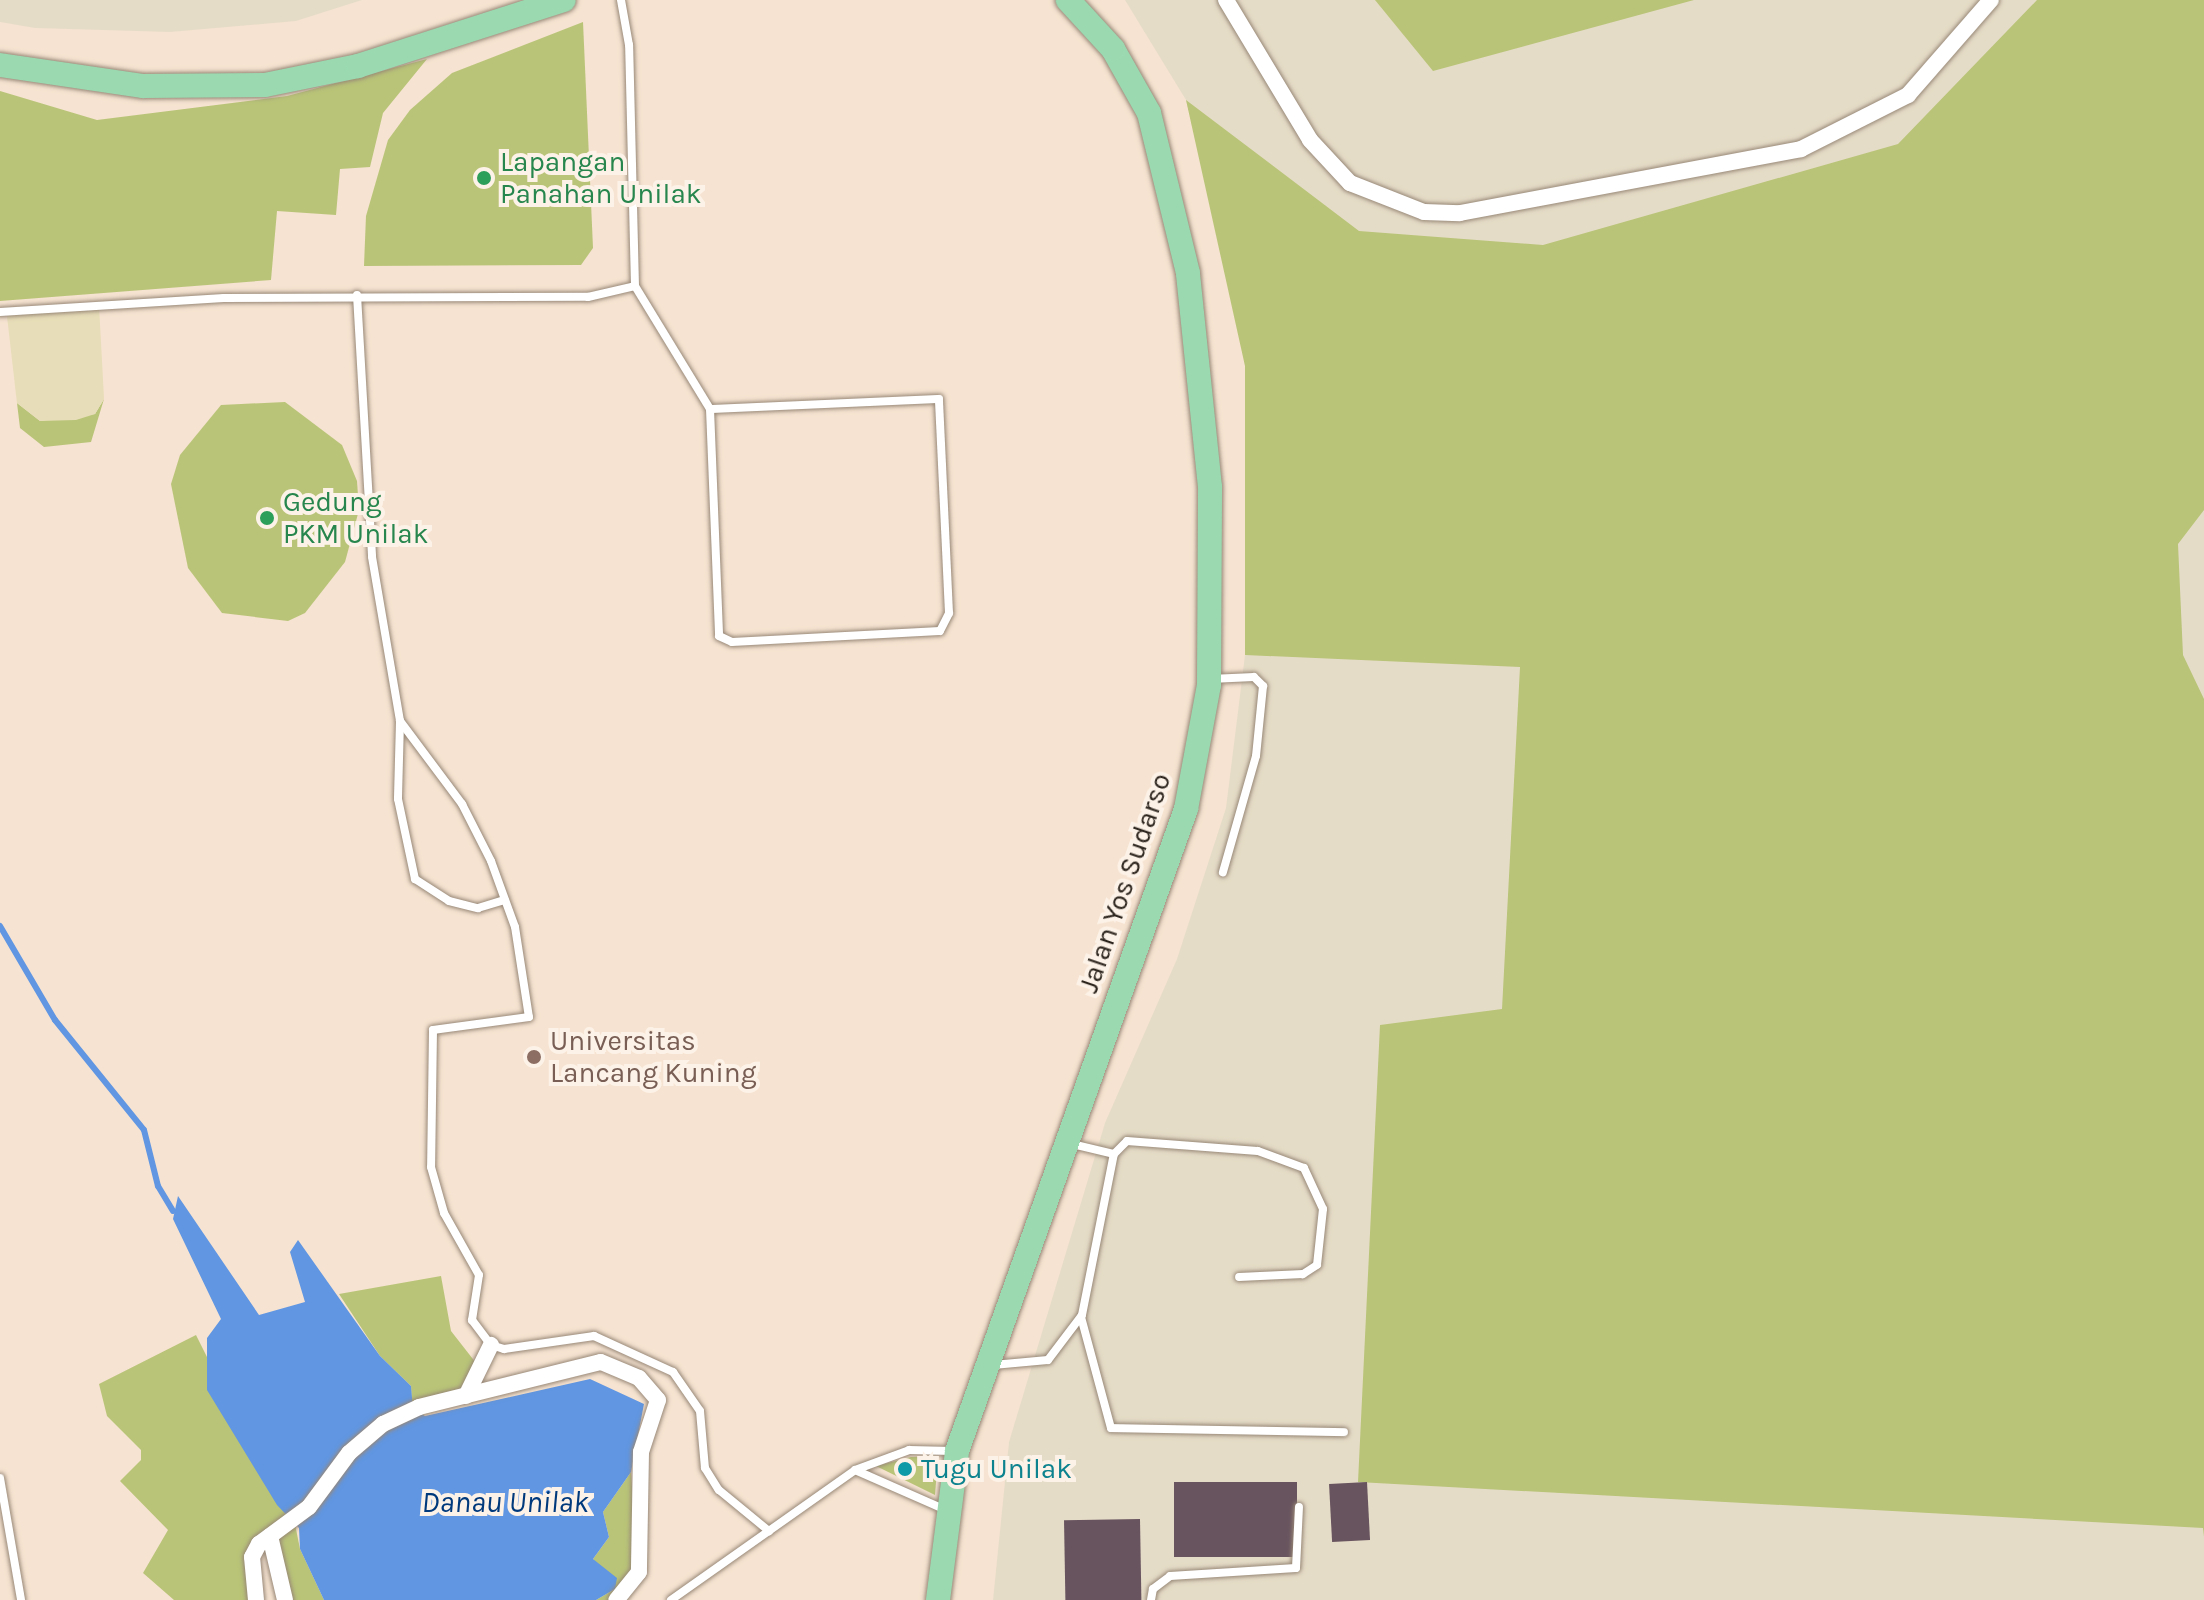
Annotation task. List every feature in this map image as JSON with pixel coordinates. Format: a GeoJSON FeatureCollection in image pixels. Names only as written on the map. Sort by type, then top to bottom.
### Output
{"type":"FeatureCollection","features":[{"type":"Feature","properties":{"kind":"main road"},"geometry":{"type":"LineString","coordinates":[[0,65],[143,86],[265,85],[373,62],[564,0]]}},
{"type":"Feature","properties":{"kind":"main road","name":"Jalan Yos Sudarso"},"geometry":{"type":"LineString","coordinates":[[938,1600],[947,1510],[957,1451],[1064,1142],[1186,809],[1209,679],[1210,487],[1180,230],[1135,81],[1068,0]]}},
{"type":"Feature","properties":{"kind":"street"},"geometry":{"type":"LineString","coordinates":[[1226,0],[1310,140],[1350,183],[1424,212],[1460,213],[1801,149],[1908,95],[1991,0]]}},
{"type":"Feature","properties":{"kind":"street"},"geometry":{"type":"LineString","coordinates":[[466,1396],[491,1345]]}},
{"type":"Feature","properties":{"kind":"street"},"geometry":{"type":"LineString","coordinates":[[256,1600],[252,1557],[368,1435],[419,1407],[601,1362],[653,1389],[657,1408],[641,1452],[639,1572],[616,1600]]}},
{"type":"Feature","properties":{"kind":"street"},"geometry":{"type":"LineString","coordinates":[[270,1536],[285,1600]]}},
{"type":"Feature","properties":{"kind":"lane"},"geometry":{"type":"LineString","coordinates":[[621,0],[629,45],[635,286],[710,409],[719,636],[732,642],[940,631],[949,613],[939,399],[710,409]]}},
{"type":"Feature","properties":{"kind":"lane"},"geometry":{"type":"LineString","coordinates":[[0,312],[357,295],[588,297],[635,286]]}},
{"type":"Feature","properties":{"kind":"lane"},"geometry":{"type":"LineString","coordinates":[[357,295],[372,557],[400,721],[398,799],[415,879],[449,901],[478,908],[505,900]]}},
{"type":"Feature","properties":{"kind":"lane"},"geometry":{"type":"LineString","coordinates":[[1209,679],[1254,677],[1263,686],[1256,756],[1223,872]]}},
{"type":"Feature","properties":{"kind":"lane"},"geometry":{"type":"LineString","coordinates":[[400,721],[462,804],[505,900],[529,1017],[433,1030],[429,1081],[431,1167],[444,1213],[479,1275],[472,1320],[491,1345],[504,1349],[594,1336],[673,1372],[700,1411],[705,1468],[719,1490],[769,1531]]}},
{"type":"Feature","properties":{"kind":"lane"},"geometry":{"type":"LineString","coordinates":[[988,1365],[1048,1360],[1081,1317],[1114,1154],[1127,1141],[1146,1139],[1258,1151],[1304,1168],[1323,1209],[1317,1265],[1303,1274],[1239,1277]]}},
{"type":"Feature","properties":{"kind":"lane"},"geometry":{"type":"LineString","coordinates":[[1064,1142],[1114,1154]]}},
{"type":"Feature","properties":{"kind":"lane"},"geometry":{"type":"LineString","coordinates":[[1081,1317],[1111,1428],[1344,1432]]}},
{"type":"Feature","properties":{"kind":"lane"},"geometry":{"type":"LineString","coordinates":[[671,1600],[855,1470],[909,1450],[957,1451]]}},
{"type":"Feature","properties":{"kind":"lane"},"geometry":{"type":"LineString","coordinates":[[855,1470],[947,1510]]}},
{"type":"Feature","properties":{"kind":"lane"},"geometry":{"type":"LineString","coordinates":[[0,1478],[21,1600]]}},
{"type":"Feature","properties":{"kind":"lane"},"geometry":{"type":"LineString","coordinates":[[1151,1600],[1153,1589],[1170,1576],[1296,1568],[1299,1507]]}},
{"type":"Feature","properties":{"kind":"shaded area"},"geometry":{"type":"Polygon","coordinates":[[[0,0],[362,0],[296,21],[170,32],[35,28],[0,22],[0,0]]]}},
{"type":"Feature","properties":{"kind":"shaded area"},"geometry":{"type":"Polygon","coordinates":[[[1125,0],[2204,0],[2204,1600],[993,1600],[1009,1442],[1105,1123],[1177,959],[1226,808],[1248,631],[1245,366],[1233,279],[1186,100],[1125,0]]]}},
{"type":"Feature","properties":{"kind":"green space"},"geometry":{"type":"Polygon","coordinates":[[[1375,0],[1694,0],[1433,71],[1375,0]]]}},
{"type":"Feature","properties":{"kind":"green space"},"geometry":{"type":"Polygon","coordinates":[[[2037,0],[2204,0],[2204,510],[2178,544],[2183,655],[2204,699],[2204,1537],[2203,1528],[1358,1482],[1380,1025],[1502,1009],[1520,667],[1245,655],[1245,366],[1186,100],[1359,231],[1543,245],[1898,144],[2037,0]]]}},
{"type":"Feature","properties":{"kind":"green space","name":"Lapangan Panahan Unilak"},"geometry":{"type":"Polygon","coordinates":[[[583,22],[593,248],[581,265],[364,266],[366,216],[388,140],[410,110],[452,73],[583,22]]]}},
{"type":"Feature","properties":{"kind":"green space"},"geometry":{"type":"Polygon","coordinates":[[[427,59],[383,113],[370,167],[340,169],[336,215],[277,211],[271,280],[0,301],[0,91],[97,120],[287,96],[427,59]]]}},
{"type":"Feature","properties":{"kind":"green space"},"geometry":{"type":"Polygon","coordinates":[[[104,399],[91,442],[44,447],[20,428],[17,403],[40,421],[95,414],[104,399]]]}},
{"type":"Feature","properties":{"kind":"green space","name":"Gedung PKM Unilak"},"geometry":{"type":"Polygon","coordinates":[[[285,402],[342,445],[357,481],[359,510],[345,562],[305,613],[288,621],[222,613],[188,568],[171,484],[180,455],[221,405],[285,402]]]}},
{"type":"Feature","properties":{"kind":"green space"},"geometry":{"type":"Polygon","coordinates":[[[441,1276],[451,1331],[476,1363],[469,1390],[412,1404],[411,1386],[380,1356],[339,1294],[441,1276]]]}},
{"type":"Feature","properties":{"kind":"green space"},"geometry":{"type":"Polygon","coordinates":[[[196,1335],[286,1515],[249,1553],[251,1600],[174,1600],[143,1573],[168,1530],[120,1481],[141,1460],[141,1450],[107,1416],[99,1384],[196,1335]]]}},
{"type":"Feature","properties":{"kind":"green space"},"geometry":{"type":"Polygon","coordinates":[[[938,1456],[935,1495],[876,1466],[911,1457],[938,1456]]]}},
{"type":"Feature","properties":{"kind":"green space"},"geometry":{"type":"Polygon","coordinates":[[[631,1472],[637,1570],[609,1600],[596,1600],[615,1589],[593,1559],[609,1537],[603,1512],[631,1472]]]}},
{"type":"Feature","properties":{"kind":"green space"},"geometry":{"type":"Polygon","coordinates":[[[295,1524],[300,1549],[324,1600],[290,1600],[278,1555],[280,1531],[295,1524]]]}},
{"type":"Feature","properties":{"kind":"sand"},"geometry":{"type":"Polygon","coordinates":[[[99,306],[104,399],[95,414],[76,420],[40,421],[17,403],[7,316],[99,306]]]}},
{"type":"Feature","properties":{"kind":"water","name":"Danau Unilak"},"geometry":{"type":"Polygon","coordinates":[[[178,1196],[259,1315],[305,1302],[290,1252],[298,1240],[380,1356],[411,1386],[413,1409],[425,1416],[590,1379],[644,1404],[631,1472],[603,1512],[609,1537],[593,1559],[617,1578],[615,1589],[596,1600],[324,1600],[300,1549],[299,1528],[277,1505],[207,1390],[207,1338],[221,1319],[173,1219],[178,1196]]]}},
{"type":"Feature","properties":{"kind":"building"},"geometry":{"type":"Polygon","coordinates":[[[1174,1482],[1297,1482],[1297,1557],[1174,1557],[1174,1482]]]}},
{"type":"Feature","properties":{"kind":"building"},"geometry":{"type":"Polygon","coordinates":[[[1367,1482],[1370,1540],[1332,1542],[1329,1484],[1367,1482]]]}},
{"type":"Feature","properties":{"kind":"building"},"geometry":{"type":"Polygon","coordinates":[[[1140,1519],[1141,1600],[1065,1600],[1064,1520],[1140,1519]]]}},
{"type":"Feature","properties":{"kind":"waterway"},"geometry":{"type":"LineString","coordinates":[[0,926],[55,1020],[144,1130],[158,1186],[173,1211]]}},
{"type":"Feature","properties":{"kind":"place","name":"Lapangan Panahan Unilak"},"geometry":{"type":"Point","coordinates":[484,178]}},
{"type":"Feature","properties":{"kind":"place","name":"Gedung PKM Unilak"},"geometry":{"type":"Point","coordinates":[267,518]}},
{"type":"Feature","properties":{"kind":"place","name":"Universitas Lancang Kuning"},"geometry":{"type":"Point","coordinates":[534,1057]}},
{"type":"Feature","properties":{"kind":"place","name":"Tugu Unilak"},"geometry":{"type":"Point","coordinates":[905,1469]}}]}
